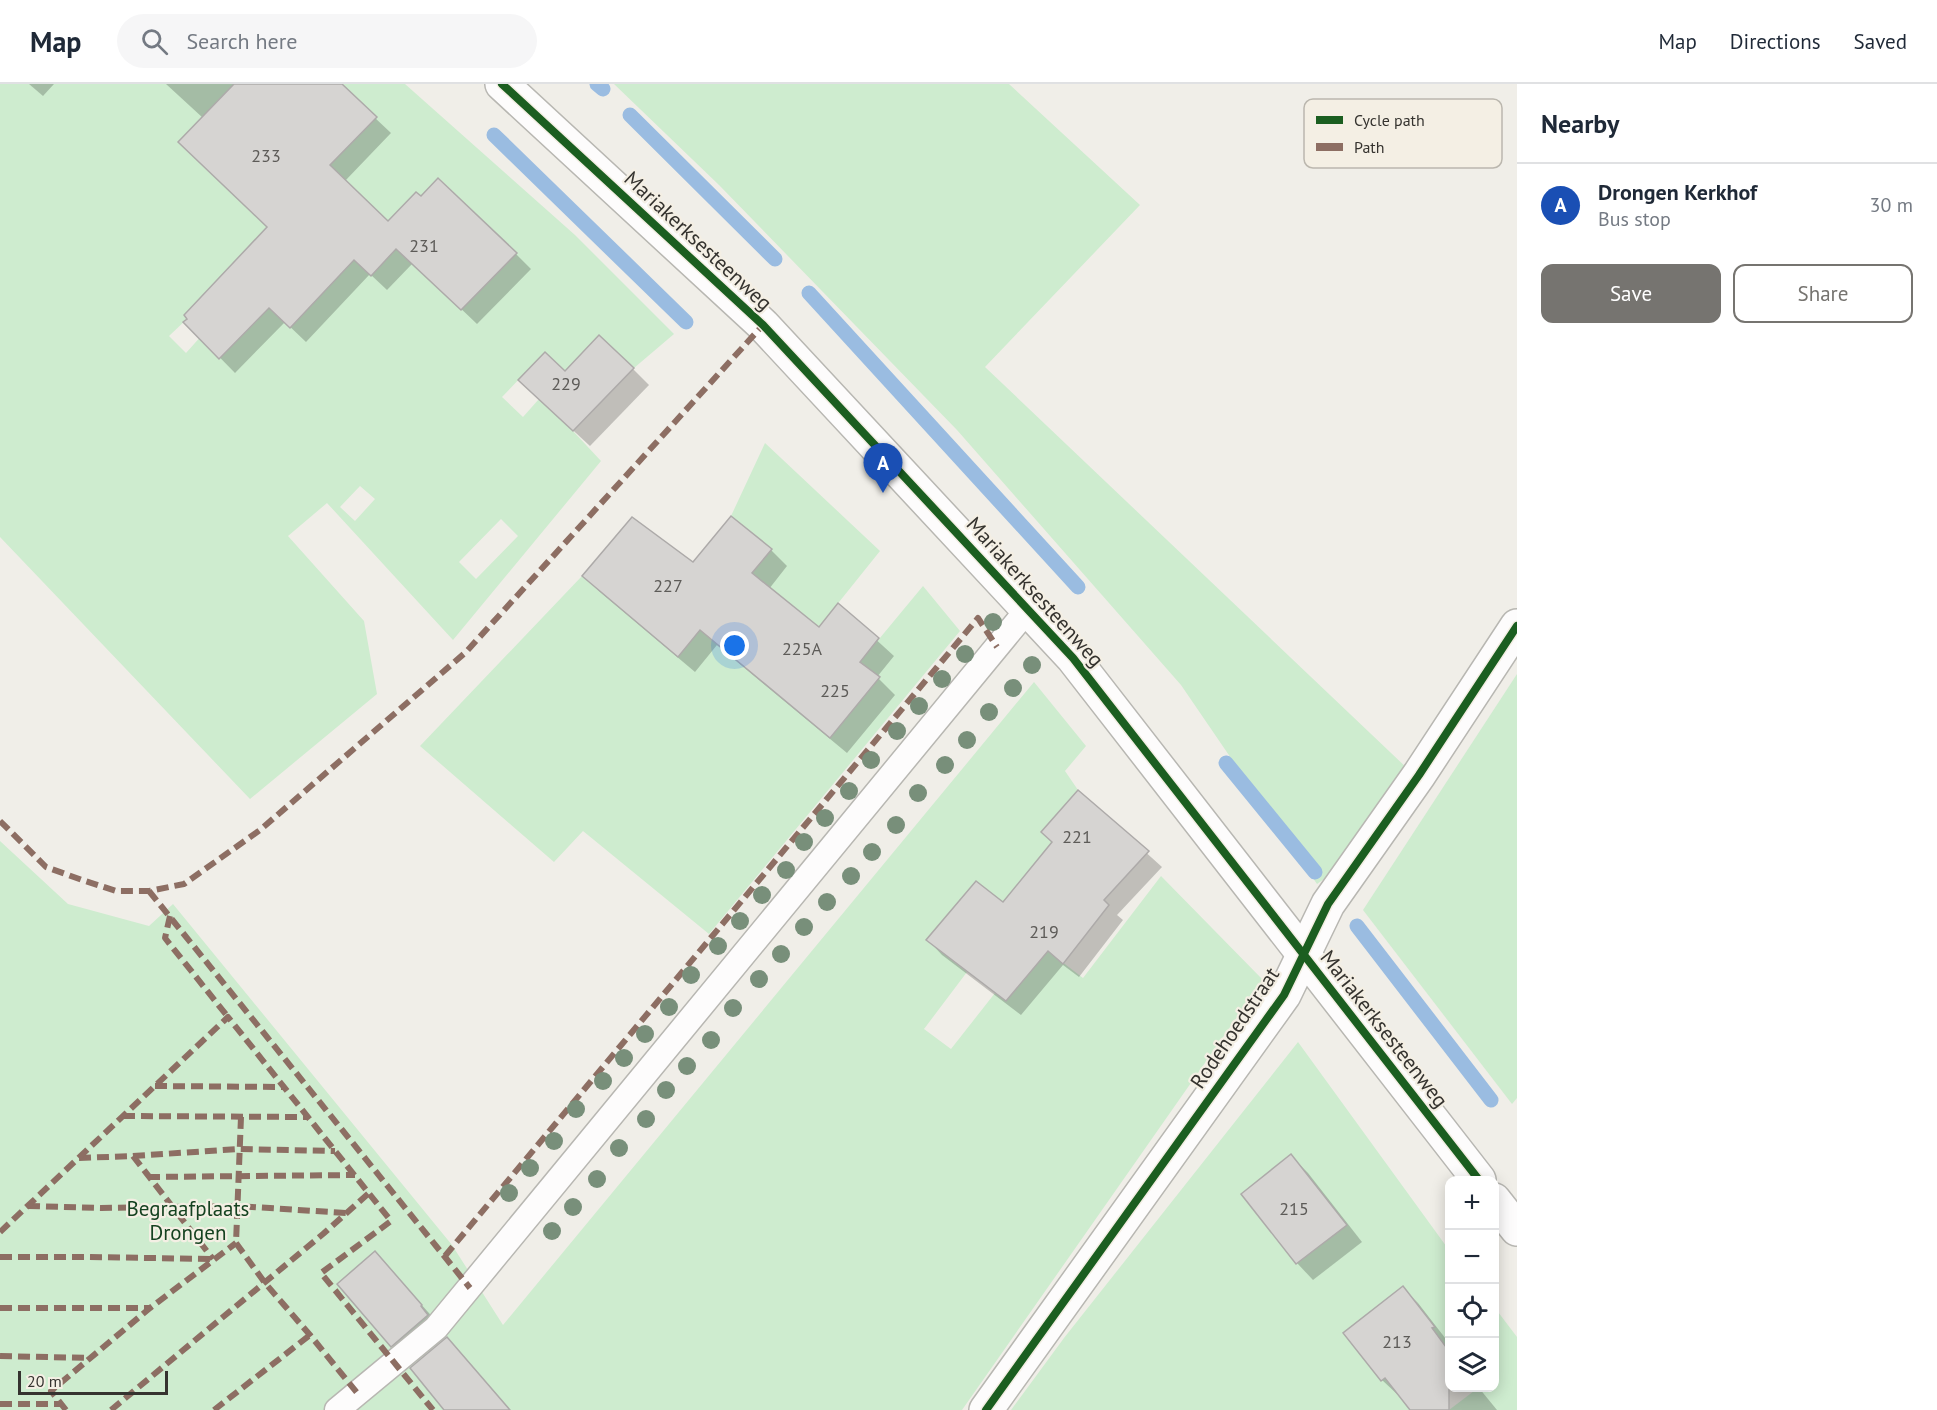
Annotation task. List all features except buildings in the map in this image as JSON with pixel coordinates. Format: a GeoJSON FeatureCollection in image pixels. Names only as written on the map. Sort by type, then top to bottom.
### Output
{"type":"FeatureCollection","features":[{"type":"Feature","properties":{"kind":"street","name":"Mariakerksesteenweg"},"geometry":{"type":"LineString","coordinates":[[502,84],[763,325],[1073,658],[1476,1176]]}},
{"type":"Feature","properties":{"kind":"street","name":"Rodehoedstraat"},"geometry":{"type":"LineString","coordinates":[[986,1410],[1284,995],[1328,904],[1419,775],[1517,626]]}},
{"type":"Feature","properties":{"kind":"street"},"geometry":{"type":"LineString","coordinates":[[1499,1206],[1517,1229]]}},
{"type":"Feature","properties":{"kind":"lane"},"geometry":{"type":"LineString","coordinates":[[337,1410],[436,1328],[1028,609]]}},
{"type":"Feature","properties":{"kind":"green space"},"geometry":{"type":"Polygon","coordinates":[[[0,84],[234,84],[178,142],[323,172],[376,117],[342,84],[405,84],[575,235],[674,334],[634,368],[599,335],[565,371],[545,352],[502,397],[523,417],[539,399],[601,461],[453,640],[327,503],[288,536],[364,621],[377,694],[250,799],[0,537],[0,84]],[[439,178],[421,196],[416,192],[388,221],[336,243],[371,276],[396,249],[461,310],[516,253],[439,178]],[[184,315],[187,319],[169,336],[186,353],[203,334],[184,315]],[[360,486],[340,507],[355,521],[375,499],[360,486]],[[501,519],[459,562],[476,579],[518,536],[501,519]]]}},
{"type":"Feature","properties":{"kind":"green space"},"geometry":{"type":"Polygon","coordinates":[[[614,84],[1009,84],[1140,205],[985,367],[1410,771],[1338,869],[1317,884],[1181,685],[957,430],[719,185],[614,84]]]}},
{"type":"Feature","properties":{"kind":"green space"},"geometry":{"type":"Polygon","coordinates":[[[765,443],[880,551],[819,627],[799,611],[749,671],[830,738],[879,678],[860,662],[923,586],[960,631],[709,934],[583,831],[554,862],[420,746],[582,576],[678,656],[729,596],[732,598],[771,549],[731,516],[765,443]]]}},
{"type":"Feature","properties":{"kind":"green space"},"geometry":{"type":"Polygon","coordinates":[[[1517,674],[1517,1098],[1512,1104],[1363,910],[1517,674]]]}},
{"type":"Feature","properties":{"kind":"green space","name":"Begraafplaats Drongen"},"geometry":{"type":"Polygon","coordinates":[[[1034,682],[1086,746],[1065,771],[1078,790],[1041,832],[1052,842],[1015,912],[976,881],[926,940],[967,972],[924,1029],[951,1049],[995,993],[1006,1001],[1048,951],[1083,978],[1161,876],[1263,980],[962,1410],[0,1410],[0,841],[68,904],[149,926],[173,904],[452,1245],[503,1325],[1034,682]]]}},
{"type":"Feature","properties":{"kind":"green space"},"geometry":{"type":"Polygon","coordinates":[[[1298,1042],[1445,1244],[1445,1346],[1432,1328],[1434,1326],[1425,1314],[1415,1307],[1418,1304],[1403,1286],[1344,1333],[1385,1378],[1410,1410],[1011,1410],[1064,1338],[1298,1042]],[[1292,1155],[1241,1194],[1296,1264],[1346,1225],[1292,1155]]]}},
{"type":"Feature","properties":{"kind":"green space"},"geometry":{"type":"Polygon","coordinates":[[[1499,1313],[1517,1337],[1517,1410],[1449,1410],[1473,1392],[1499,1392],[1499,1313]]]}},
{"type":"Feature","properties":{"kind":"waterway"},"geometry":{"type":"LineString","coordinates":[[597,84],[603,89]]}},
{"type":"Feature","properties":{"kind":"waterway"},"geometry":{"type":"LineString","coordinates":[[630,115],[775,259]]}},
{"type":"Feature","properties":{"kind":"waterway"},"geometry":{"type":"LineString","coordinates":[[494,135],[686,322]]}},
{"type":"Feature","properties":{"kind":"waterway"},"geometry":{"type":"LineString","coordinates":[[809,293],[1078,587]]}},
{"type":"Feature","properties":{"kind":"waterway"},"geometry":{"type":"LineString","coordinates":[[1226,763],[1315,872]]}},
{"type":"Feature","properties":{"kind":"waterway"},"geometry":{"type":"LineString","coordinates":[[1357,926],[1491,1100]]}},
{"type":"Feature","properties":{"kind":"marked path"},"geometry":{"type":"LineString","coordinates":[[0,821],[46,867],[82,880],[116,891],[149,891],[184,884],[260,830],[466,652],[763,325]]}},
{"type":"Feature","properties":{"kind":"marked path"},"geometry":{"type":"LineString","coordinates":[[445,1256],[978,618],[997,647]]}},
{"type":"Feature","properties":{"kind":"marked path"},"geometry":{"type":"LineString","coordinates":[[149,891],[470,1288]]}},
{"type":"Feature","properties":{"kind":"marked path"},"geometry":{"type":"LineString","coordinates":[[170,916],[165,938],[228,1017]]}},
{"type":"Feature","properties":{"kind":"marked path"},"geometry":{"type":"LineString","coordinates":[[0,1232],[228,1017],[391,1221],[321,1273],[433,1410]]}},
{"type":"Feature","properties":{"kind":"marked path"},"geometry":{"type":"LineString","coordinates":[[155,1086],[284,1087]]}},
{"type":"Feature","properties":{"kind":"marked path"},"geometry":{"type":"LineString","coordinates":[[123,1116],[308,1117]]}},
{"type":"Feature","properties":{"kind":"marked path"},"geometry":{"type":"LineString","coordinates":[[241,1117],[236,1243],[265,1283],[358,1394]]}},
{"type":"Feature","properties":{"kind":"marked path"},"geometry":{"type":"LineString","coordinates":[[133,1156],[239,1149],[335,1151]]}},
{"type":"Feature","properties":{"kind":"marked path"},"geometry":{"type":"LineString","coordinates":[[79,1158],[133,1156],[213,1259]]}},
{"type":"Feature","properties":{"kind":"marked path"},"geometry":{"type":"LineString","coordinates":[[148,1177],[355,1175]]}},
{"type":"Feature","properties":{"kind":"marked path"},"geometry":{"type":"LineString","coordinates":[[111,1410],[369,1193]]}},
{"type":"Feature","properties":{"kind":"marked path"},"geometry":{"type":"LineString","coordinates":[[28,1206],[101,1208],[237,1206],[346,1213]]}},
{"type":"Feature","properties":{"kind":"marked path"},"geometry":{"type":"LineString","coordinates":[[66,1410],[51,1391],[150,1308],[236,1243]]}},
{"type":"Feature","properties":{"kind":"marked path"},"geometry":{"type":"LineString","coordinates":[[0,1257],[213,1259]]}},
{"type":"Feature","properties":{"kind":"marked path"},"geometry":{"type":"LineString","coordinates":[[0,1308],[150,1308]]}},
{"type":"Feature","properties":{"kind":"marked path"},"geometry":{"type":"LineString","coordinates":[[214,1410],[310,1335]]}},
{"type":"Feature","properties":{"kind":"marked path"},"geometry":{"type":"LineString","coordinates":[[0,1356],[91,1358]]}},
{"type":"Feature","properties":{"kind":"marked path"},"geometry":{"type":"LineString","coordinates":[[0,1404],[62,1404]]}},
{"type":"Feature","properties":{"kind":"cycle path"},"geometry":{"type":"LineString","coordinates":[[502,84],[763,325],[1073,658],[1476,1176]]}},
{"type":"Feature","properties":{"kind":"cycle path"},"geometry":{"type":"LineString","coordinates":[[986,1410],[1284,995],[1328,904],[1419,775],[1517,626]]}},
{"type":"Feature","properties":{"kind":"place","name":"Drongen Kerkhof"},"geometry":{"type":"Point","coordinates":[883,493]}}]}
